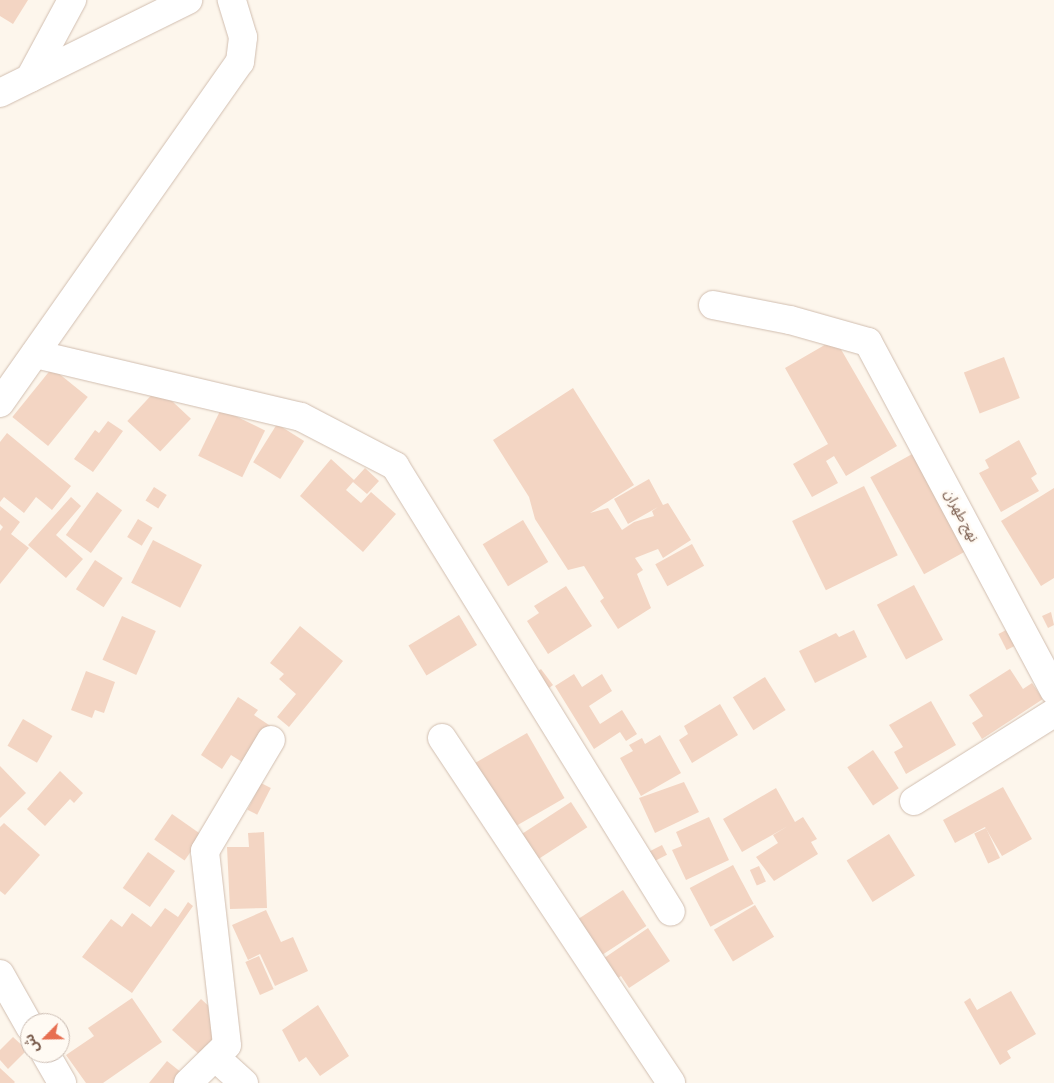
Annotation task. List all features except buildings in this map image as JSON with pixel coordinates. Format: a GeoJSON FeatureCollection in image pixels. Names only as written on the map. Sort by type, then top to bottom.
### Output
{"type":"FeatureCollection","features":[{"type":"Feature","properties":{"kind":"street"},"geometry":{"type":"LineString","coordinates":[[30,78],[72,0]]}},
{"type":"Feature","properties":{"kind":"street"},"geometry":{"type":"LineString","coordinates":[[0,92],[188,0]]}},
{"type":"Feature","properties":{"kind":"street"},"geometry":{"type":"LineString","coordinates":[[0,403],[240,62],[244,37],[232,0]]}},
{"type":"Feature","properties":{"kind":"street","name":"نهج طهران"},"geometry":{"type":"LineString","coordinates":[[713,305],[790,320],[868,342],[1054,690]]}},
{"type":"Feature","properties":{"kind":"street"},"geometry":{"type":"LineString","coordinates":[[35,354],[301,417],[395,466],[671,912]]}},
{"type":"Feature","properties":{"kind":"street"},"geometry":{"type":"LineString","coordinates":[[914,801],[1054,713]]}},
{"type":"Feature","properties":{"kind":"street"},"geometry":{"type":"LineString","coordinates":[[442,738],[671,1083]]}},
{"type":"Feature","properties":{"kind":"street"},"geometry":{"type":"LineString","coordinates":[[188,1083],[227,1045],[205,851],[272,740]]}},
{"type":"Feature","properties":{"kind":"street"},"geometry":{"type":"LineString","coordinates":[[0,974],[22,1013]]}},
{"type":"Feature","properties":{"kind":"street"},"geometry":{"type":"LineString","coordinates":[[215,1057],[244,1083]]}},
{"type":"Feature","properties":{"kind":"street"},"geometry":{"type":"LineString","coordinates":[[51,1063],[62,1083]]}}]}
